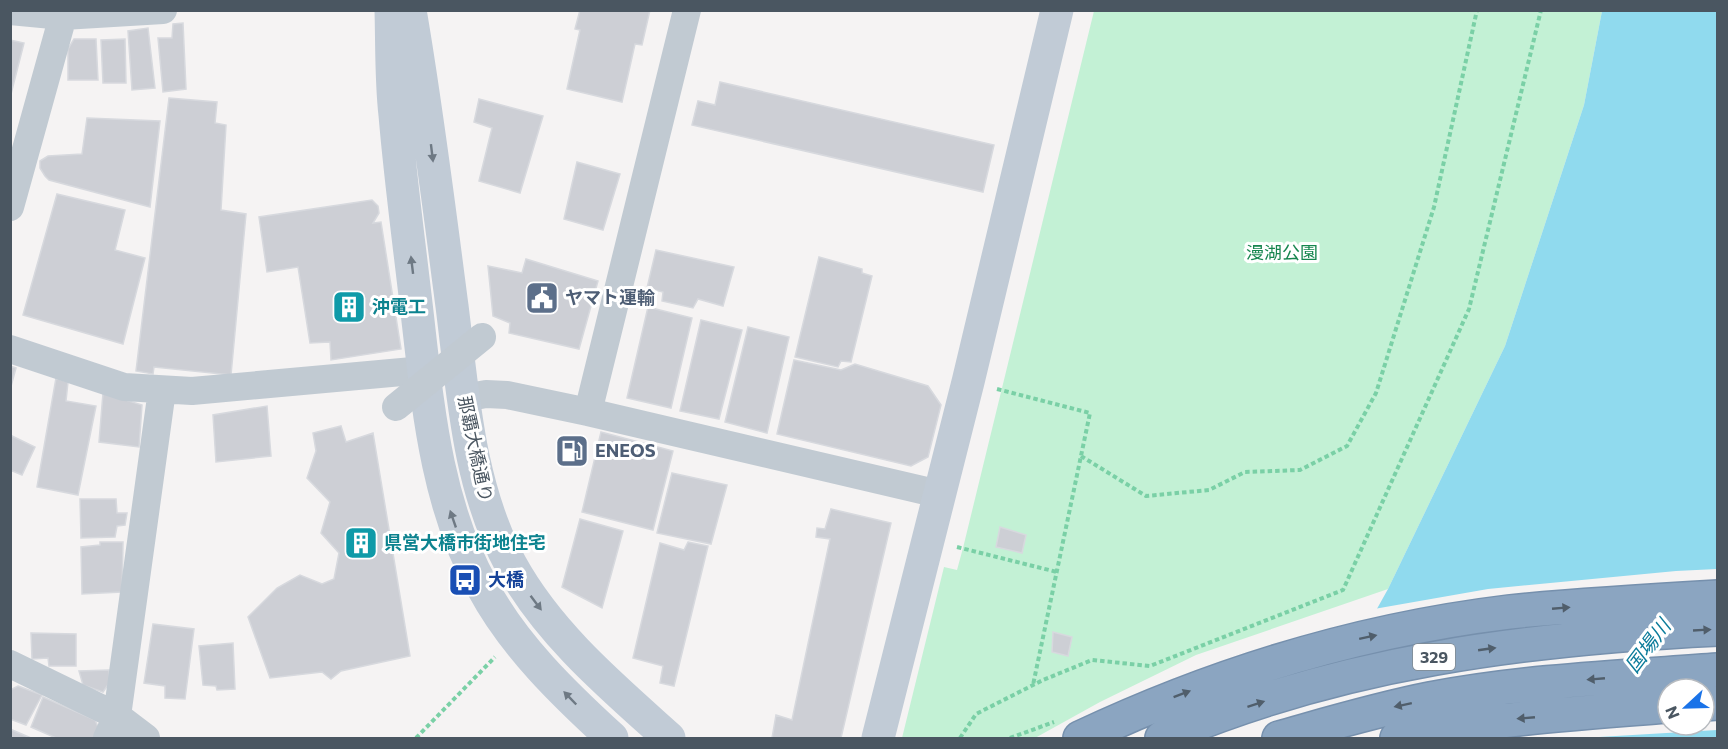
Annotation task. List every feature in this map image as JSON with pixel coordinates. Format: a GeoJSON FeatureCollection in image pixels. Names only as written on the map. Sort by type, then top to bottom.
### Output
{"type":"FeatureCollection","features":[{"type":"Feature","properties":{"kind":"highway"},"geometry":{"type":"LineString","coordinates":[[1080,738],[1128,716],[1230,677],[1302,653],[1415,627],[1509,613],[1718,597]]}},
{"type":"Feature","properties":{"kind":"highway","name":"329"},"geometry":{"type":"LineString","coordinates":[[1162,738],[1265,700],[1422,660],[1525,644],[1637,633],[1718,629]]}},
{"type":"Feature","properties":{"kind":"highway","name":"329"},"geometry":{"type":"LineString","coordinates":[[1279,738],[1365,713],[1432,699],[1519,687],[1718,670]]}},
{"type":"Feature","properties":{"kind":"highway"},"geometry":{"type":"LineString","coordinates":[[1397,738],[1441,729],[1520,718],[1656,707]]}},
{"type":"Feature","properties":{"kind":"main road"},"geometry":{"type":"LineString","coordinates":[[372,10],[394,112]]}},
{"type":"Feature","properties":{"kind":"main road"},"geometry":{"type":"LineString","coordinates":[[391,10],[394,112]]}},
{"type":"Feature","properties":{"kind":"main road"},"geometry":{"type":"LineString","coordinates":[[410,10],[425,94]]}},
{"type":"Feature","properties":{"kind":"main road"},"geometry":{"type":"LineString","coordinates":[[424,10],[425,94]]}},
{"type":"Feature","properties":{"kind":"main road"},"geometry":{"type":"LineString","coordinates":[[878,738],[1057,10]]}},
{"type":"Feature","properties":{"kind":"main road","name":"那覇大橋通り"},"geometry":{"type":"LineString","coordinates":[[425,94],[464,398],[478,480],[496,534],[511,565],[552,625],[608,682],[669,738]]}},
{"type":"Feature","properties":{"kind":"main road","name":"那覇大橋通り"},"geometry":{"type":"LineString","coordinates":[[394,112],[424,370],[439,465],[459,537],[483,590],[517,639],[556,683],[612,738]]}},
{"type":"Feature","properties":{"kind":"street"},"geometry":{"type":"LineString","coordinates":[[10,11],[63,16],[163,10]]}},
{"type":"Feature","properties":{"kind":"street"},"geometry":{"type":"LineString","coordinates":[[588,412],[687,10]]}},
{"type":"Feature","properties":{"kind":"street"},"geometry":{"type":"LineString","coordinates":[[10,207],[63,16]]}},
{"type":"Feature","properties":{"kind":"street"},"geometry":{"type":"LineString","coordinates":[[396,407],[482,337]]}},
{"type":"Feature","properties":{"kind":"street"},"geometry":{"type":"LineString","coordinates":[[10,349],[124,387],[162,390],[192,391],[424,370]]}},
{"type":"Feature","properties":{"kind":"street"},"geometry":{"type":"LineString","coordinates":[[112,727],[162,390]]}},
{"type":"Feature","properties":{"kind":"street"},"geometry":{"type":"LineString","coordinates":[[464,398],[486,394],[507,395],[939,494]]}},
{"type":"Feature","properties":{"kind":"street"},"geometry":{"type":"LineString","coordinates":[[10,664],[112,727],[146,738]]}},
{"type":"Feature","properties":{"kind":"path"},"geometry":{"type":"LineString","coordinates":[[1081,456],[1146,496],[1209,490],[1245,472],[1300,470],[1347,446],[1376,393],[1434,207],[1477,10]]}},
{"type":"Feature","properties":{"kind":"path"},"geometry":{"type":"LineString","coordinates":[[960,738],[976,714],[1092,660],[1150,666],[1343,590],[1469,309],[1541,10]]}},
{"type":"Feature","properties":{"kind":"path"},"geometry":{"type":"LineString","coordinates":[[992,388],[1090,413],[1033,686]]}},
{"type":"Feature","properties":{"kind":"path"},"geometry":{"type":"LineString","coordinates":[[954,546],[1056,572]]}},
{"type":"Feature","properties":{"kind":"path"},"geometry":{"type":"LineString","coordinates":[[416,738],[500,653],[517,639]]}},
{"type":"Feature","properties":{"kind":"green space","name":"漫湖公園"},"geometry":{"type":"Polygon","coordinates":[[[1094,11],[1602,11],[1584,105],[1505,346],[1388,589],[1196,655],[1100,702],[1035,738],[902,738],[944,567],[957,570],[963,548],[1094,11]]]}},
{"type":"Feature","properties":{"kind":"water","name":"国場川"},"geometry":{"type":"Polygon","coordinates":[[[1602,11],[1717,11],[1717,738],[1305,738],[1388,589],[1505,346],[1584,105],[1602,11]]]}},
{"type":"Feature","properties":{"kind":"pier"},"geometry":{"type":"Polygon","coordinates":[[[1717,569],[1717,730],[1716,677],[1656,677],[1656,734],[1582,738],[1302,738],[1374,609],[1488,589],[1717,569]]]}},
{"type":"Feature","properties":{"kind":"building"},"geometry":{"type":"Polygon","coordinates":[[[580,10],[650,10],[642,45],[635,44],[622,102],[567,89],[580,30],[575,29],[580,10]]]}},
{"type":"Feature","properties":{"kind":"building"},"geometry":{"type":"Polygon","coordinates":[[[183,23],[186,89],[163,92],[158,38],[172,38],[173,24],[183,23]]]}},
{"type":"Feature","properties":{"kind":"building"},"geometry":{"type":"Polygon","coordinates":[[[148,28],[155,88],[132,90],[128,31],[148,28]]]}},
{"type":"Feature","properties":{"kind":"building"},"geometry":{"type":"Polygon","coordinates":[[[74,39],[96,39],[98,80],[68,80],[68,49],[74,39]]]}},
{"type":"Feature","properties":{"kind":"building"},"geometry":{"type":"Polygon","coordinates":[[[125,39],[126,83],[103,83],[101,40],[125,39]]]}},
{"type":"Feature","properties":{"kind":"building"},"geometry":{"type":"Polygon","coordinates":[[[10,40],[24,43],[10,98],[10,40]]]}},
{"type":"Feature","properties":{"kind":"building"},"geometry":{"type":"Polygon","coordinates":[[[720,82],[994,145],[983,192],[692,125],[698,101],[715,105],[720,82]]]}},
{"type":"Feature","properties":{"kind":"building"},"geometry":{"type":"Polygon","coordinates":[[[169,98],[217,102],[215,123],[226,125],[221,210],[246,214],[231,375],[154,367],[153,374],[136,371],[169,98]]]}},
{"type":"Feature","properties":{"kind":"building"},"geometry":{"type":"Polygon","coordinates":[[[479,99],[543,116],[520,193],[479,181],[492,128],[474,122],[479,99]]]}},
{"type":"Feature","properties":{"kind":"building"},"geometry":{"type":"Polygon","coordinates":[[[87,118],[160,121],[150,207],[49,180],[45,176],[40,168],[40,161],[48,156],[82,154],[87,118]]]}},
{"type":"Feature","properties":{"kind":"building"},"geometry":{"type":"Polygon","coordinates":[[[577,162],[620,174],[603,230],[564,219],[577,162]]]}},
{"type":"Feature","properties":{"kind":"building"},"geometry":{"type":"Polygon","coordinates":[[[57,194],[125,210],[115,250],[145,258],[123,344],[23,315],[57,194]]]}},
{"type":"Feature","properties":{"kind":"building","name":"沖電工"},"geometry":{"type":"Polygon","coordinates":[[[372,200],[378,206],[379,213],[373,223],[381,222],[401,349],[331,360],[330,342],[310,343],[298,267],[267,272],[259,217],[372,200]]]}},
{"type":"Feature","properties":{"kind":"building"},"geometry":{"type":"Polygon","coordinates":[[[656,250],[734,267],[723,306],[698,299],[693,308],[662,301],[663,292],[647,288],[656,250]]]}},
{"type":"Feature","properties":{"kind":"building"},"geometry":{"type":"Polygon","coordinates":[[[819,257],[862,269],[862,273],[872,276],[851,362],[841,361],[838,367],[795,357],[819,257]]]}},
{"type":"Feature","properties":{"kind":"building","name":"ヤマト運輸"},"geometry":{"type":"Polygon","coordinates":[[[526,259],[598,281],[579,349],[509,333],[510,323],[493,316],[488,266],[522,273],[526,259]]]}},
{"type":"Feature","properties":{"kind":"building"},"geometry":{"type":"Polygon","coordinates":[[[648,307],[692,318],[671,408],[627,398],[648,307]]]}},
{"type":"Feature","properties":{"kind":"building"},"geometry":{"type":"Polygon","coordinates":[[[701,320],[742,330],[719,419],[680,411],[701,320]]]}},
{"type":"Feature","properties":{"kind":"building"},"geometry":{"type":"Polygon","coordinates":[[[748,327],[789,337],[767,433],[725,422],[748,327]]]}},
{"type":"Feature","properties":{"kind":"building"},"geometry":{"type":"Polygon","coordinates":[[[794,360],[841,370],[855,364],[928,386],[941,405],[928,457],[911,466],[777,434],[794,360]]]}},
{"type":"Feature","properties":{"kind":"building"},"geometry":{"type":"Polygon","coordinates":[[[10,366],[16,368],[10,390],[10,366]]]}},
{"type":"Feature","properties":{"kind":"building"},"geometry":{"type":"Polygon","coordinates":[[[56,378],[68,382],[66,401],[96,406],[78,495],[37,487],[56,378]]]}},
{"type":"Feature","properties":{"kind":"building"},"geometry":{"type":"Polygon","coordinates":[[[103,393],[142,405],[139,447],[99,442],[103,393]]]}},
{"type":"Feature","properties":{"kind":"building"},"geometry":{"type":"Polygon","coordinates":[[[267,406],[271,456],[216,462],[213,415],[267,406]]]}},
{"type":"Feature","properties":{"kind":"building","name":"県営大橋市街地住宅"},"geometry":{"type":"Polygon","coordinates":[[[341,426],[346,442],[373,433],[410,656],[341,671],[331,679],[322,672],[270,678],[248,617],[277,588],[300,575],[322,584],[334,579],[339,553],[321,533],[330,502],[307,478],[316,451],[313,433],[341,426]]]}},
{"type":"Feature","properties":{"kind":"building"},"geometry":{"type":"Polygon","coordinates":[[[601,432],[673,451],[653,530],[582,512],[601,432]]]}},
{"type":"Feature","properties":{"kind":"building"},"geometry":{"type":"Polygon","coordinates":[[[10,435],[35,447],[22,475],[10,470],[10,435]]]}},
{"type":"Feature","properties":{"kind":"building"},"geometry":{"type":"Polygon","coordinates":[[[672,473],[727,485],[711,544],[657,533],[672,473]]]}},
{"type":"Feature","properties":{"kind":"building"},"geometry":{"type":"Polygon","coordinates":[[[80,499],[116,499],[117,513],[127,513],[125,525],[117,526],[115,537],[81,538],[80,499]]]}},
{"type":"Feature","properties":{"kind":"building"},"geometry":{"type":"Polygon","coordinates":[[[831,509],[891,523],[841,738],[772,738],[776,715],[792,720],[830,539],[816,537],[817,528],[825,529],[831,509]]]}},
{"type":"Feature","properties":{"kind":"building"},"geometry":{"type":"Polygon","coordinates":[[[580,519],[623,531],[602,608],[562,587],[580,519]]]}},
{"type":"Feature","properties":{"kind":"building"},"geometry":{"type":"Polygon","coordinates":[[[1000,527],[1026,535],[1022,553],[996,547],[1000,527]]]}},
{"type":"Feature","properties":{"kind":"building"},"geometry":{"type":"Polygon","coordinates":[[[100,542],[123,542],[122,592],[82,594],[81,547],[100,545],[100,542]]]}},
{"type":"Feature","properties":{"kind":"building"},"geometry":{"type":"Polygon","coordinates":[[[688,542],[708,546],[674,686],[660,683],[663,666],[633,658],[660,543],[684,550],[688,542]]]}},
{"type":"Feature","properties":{"kind":"building"},"geometry":{"type":"Polygon","coordinates":[[[153,624],[194,629],[185,699],[165,698],[165,686],[144,683],[153,624]]]}},
{"type":"Feature","properties":{"kind":"building"},"geometry":{"type":"Polygon","coordinates":[[[1053,632],[1072,637],[1068,656],[1052,652],[1053,632]]]}},
{"type":"Feature","properties":{"kind":"building"},"geometry":{"type":"Polygon","coordinates":[[[31,633],[76,634],[76,666],[49,666],[48,658],[32,659],[31,633]]]}},
{"type":"Feature","properties":{"kind":"building"},"geometry":{"type":"Polygon","coordinates":[[[233,643],[235,689],[217,690],[216,686],[203,685],[199,646],[233,643]]]}},
{"type":"Feature","properties":{"kind":"building"},"geometry":{"type":"Polygon","coordinates":[[[109,670],[110,682],[103,692],[83,685],[79,671],[109,670]]]}},
{"type":"Feature","properties":{"kind":"building"},"geometry":{"type":"Polygon","coordinates":[[[18,686],[42,695],[26,725],[10,719],[10,693],[18,686]]]}},
{"type":"Feature","properties":{"kind":"building"},"geometry":{"type":"Polygon","coordinates":[[[43,697],[95,720],[99,729],[95,738],[56,738],[31,727],[43,697]]]}},
{"type":"Feature","properties":{"kind":"building"},"geometry":{"type":"Polygon","coordinates":[[[10,729],[31,738],[10,738],[10,729]]]}},
{"type":"Feature","properties":{"kind":"place","name":"ヤマト運輸"},"geometry":{"type":"Point","coordinates":[542,298]}},
{"type":"Feature","properties":{"kind":"place","name":"沖電工"},"geometry":{"type":"Point","coordinates":[349,307]}},
{"type":"Feature","properties":{"kind":"place","name":"ENEOS"},"geometry":{"type":"Point","coordinates":[572,451]}},
{"type":"Feature","properties":{"kind":"place","name":"県営大橋市街地住宅"},"geometry":{"type":"Point","coordinates":[361,543]}},
{"type":"Feature","properties":{"kind":"place","name":"大橋"},"geometry":{"type":"Point","coordinates":[465,580]}}]}
